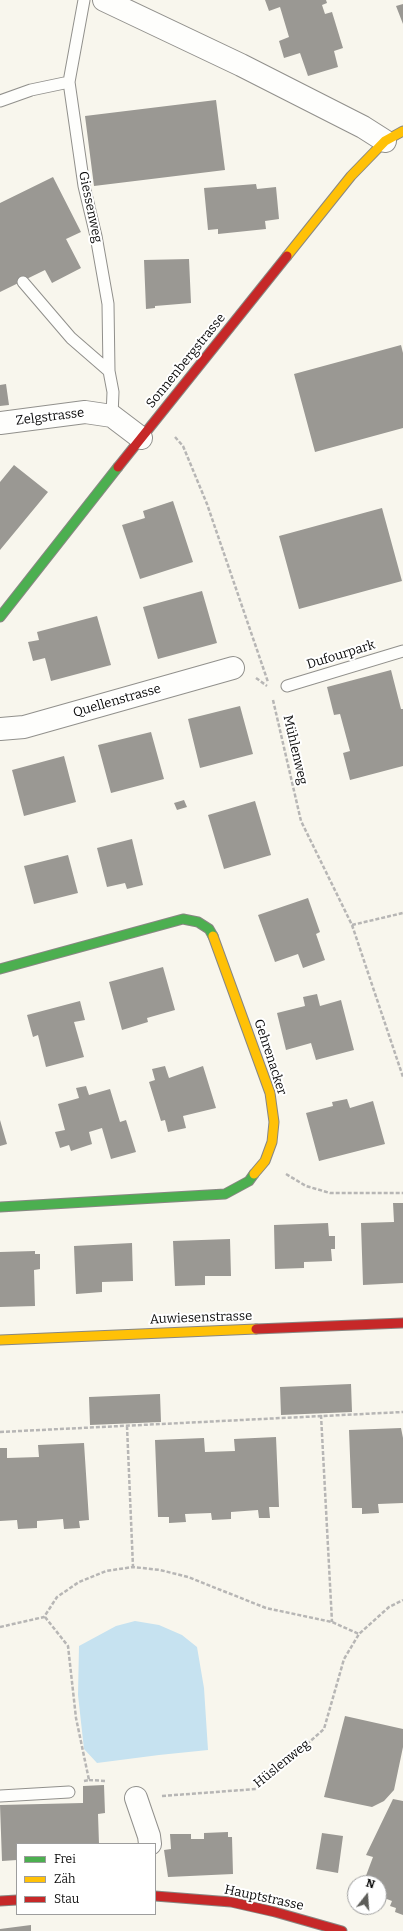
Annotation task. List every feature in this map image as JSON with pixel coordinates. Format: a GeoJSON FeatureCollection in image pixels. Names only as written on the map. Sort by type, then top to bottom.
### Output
{"type":"FeatureCollection","features":[{"type":"Feature","properties":{"kind":"street"},"geometry":{"type":"LineString","coordinates":[[104,0],[235,62],[363,127],[394,136]]}},
{"type":"Feature","properties":{"kind":"street","name":"Sonnenbergstrasse"},"geometry":{"type":"LineString","coordinates":[[0,617],[351,176],[394,136]]}},
{"type":"Feature","properties":{"kind":"street","name":"Zelgstrasse"},"geometry":{"type":"LineString","coordinates":[[0,423],[85,412],[112,416],[141,438]]}},
{"type":"Feature","properties":{"kind":"street","name":"Quellenstrasse"},"geometry":{"type":"LineString","coordinates":[[0,730],[24,727],[233,668]]}},
{"type":"Feature","properties":{"kind":"street","name":"Gehrenacker"},"geometry":{"type":"LineString","coordinates":[[0,969],[183,918],[198,922],[209,929],[216,940],[270,1093],[274,1122],[272,1142],[265,1161],[249,1181],[224,1194],[0,1207]]}},
{"type":"Feature","properties":{"kind":"street","name":"Auwiesenstrasse"},"geometry":{"type":"LineString","coordinates":[[0,1340],[403,1323]]}},
{"type":"Feature","properties":{"kind":"street"},"geometry":{"type":"LineString","coordinates":[[136,1798],[149,1836],[150,1843]]}},
{"type":"Feature","properties":{"kind":"street","name":"Hauptstrasse"},"geometry":{"type":"LineString","coordinates":[[156,1896],[231,1902],[334,1930]]}},
{"type":"Feature","properties":{"kind":"street"},"geometry":{"type":"LineString","coordinates":[[0,1901],[16,1900]]}},
{"type":"Feature","properties":{"kind":"lane","name":"Giessenweg"},"geometry":{"type":"LineString","coordinates":[[84,0],[70,82],[84,186],[96,236],[108,304],[109,371],[113,392],[112,416]]}},
{"type":"Feature","properties":{"kind":"lane"},"geometry":{"type":"LineString","coordinates":[[0,101],[31,90],[70,82]]}},
{"type":"Feature","properties":{"kind":"lane"},"geometry":{"type":"LineString","coordinates":[[23,282],[71,338],[109,371]]}},
{"type":"Feature","properties":{"kind":"lane","name":"Dufourpark"},"geometry":{"type":"LineString","coordinates":[[287,686],[403,651]]}},
{"type":"Feature","properties":{"kind":"lane"},"geometry":{"type":"LineString","coordinates":[[0,1796],[69,1792]]}},
{"type":"Feature","properties":{"kind":"path","name":"Mühlenweg"},"geometry":{"type":"LineString","coordinates":[[173,434],[183,446],[208,504],[270,688],[301,821],[352,925],[403,1077]]}},
{"type":"Feature","properties":{"kind":"path"},"geometry":{"type":"LineString","coordinates":[[233,668],[246,670],[270,688],[287,686]]}},
{"type":"Feature","properties":{"kind":"path"},"geometry":{"type":"LineString","coordinates":[[352,925],[403,913]]}},
{"type":"Feature","properties":{"kind":"path"},"geometry":{"type":"LineString","coordinates":[[265,1161],[306,1186],[330,1193],[403,1193]]}},
{"type":"Feature","properties":{"kind":"path"},"geometry":{"type":"LineString","coordinates":[[0,1432],[403,1412]]}},
{"type":"Feature","properties":{"kind":"path"},"geometry":{"type":"LineString","coordinates":[[321,1415],[332,1622]]}},
{"type":"Feature","properties":{"kind":"path"},"geometry":{"type":"LineString","coordinates":[[127,1426],[133,1567]]}},
{"type":"Feature","properties":{"kind":"path"},"geometry":{"type":"LineString","coordinates":[[0,1627],[44,1617],[57,1597],[79,1582],[106,1570],[133,1567],[160,1570],[188,1577],[266,1608],[332,1622],[359,1634]]}},
{"type":"Feature","properties":{"kind":"path","name":"Hüslenweg"},"geometry":{"type":"LineString","coordinates":[[136,1798],[256,1789],[324,1730],[344,1659],[359,1634],[389,1607],[403,1600]]}},
{"type":"Feature","properties":{"kind":"path"},"geometry":{"type":"LineString","coordinates":[[44,1617],[68,1646],[76,1718],[89,1780]]}},
{"type":"Feature","properties":{"kind":"path"},"geometry":{"type":"LineString","coordinates":[[69,1792],[74,1783],[89,1780],[106,1781]]}},
{"type":"Feature","properties":{"kind":"water"},"geometry":{"type":"Polygon","coordinates":[[[135,1621],[159,1625],[182,1635],[197,1647],[204,1688],[208,1750],[97,1763],[84,1749],[78,1695],[79,1646],[116,1626],[135,1621]]]}},
{"type":"Feature","properties":{"kind":"building"},"geometry":{"type":"Polygon","coordinates":[[[265,0],[326,0],[327,3],[322,5],[325,14],[332,12],[343,48],[334,51],[338,67],[308,76],[300,53],[284,58],[279,41],[289,37],[280,7],[269,11],[265,0]]]}},
{"type":"Feature","properties":{"kind":"building"},"geometry":{"type":"Polygon","coordinates":[[[403,4],[403,24],[396,6],[403,4]]]}},
{"type":"Feature","properties":{"kind":"building"},"geometry":{"type":"Polygon","coordinates":[[[216,100],[225,170],[94,186],[85,116],[216,100]]]}},
{"type":"Feature","properties":{"kind":"building"},"geometry":{"type":"Polygon","coordinates":[[[53,177],[81,232],[66,239],[81,268],[52,283],[45,270],[0,292],[0,203],[53,177]]]}},
{"type":"Feature","properties":{"kind":"building"},"geometry":{"type":"Polygon","coordinates":[[[256,184],[257,189],[276,187],[279,219],[265,221],[266,229],[218,234],[218,229],[208,230],[204,188],[256,184]]]}},
{"type":"Feature","properties":{"kind":"building"},"geometry":{"type":"Polygon","coordinates":[[[189,259],[191,303],[155,306],[155,308],[146,309],[144,260],[189,259]]]}},
{"type":"Feature","properties":{"kind":"building"},"geometry":{"type":"Polygon","coordinates":[[[401,345],[403,353],[403,428],[315,452],[294,374],[401,345]]]}},
{"type":"Feature","properties":{"kind":"building"},"geometry":{"type":"Polygon","coordinates":[[[6,384],[9,405],[0,406],[0,385],[6,384]]]}},
{"type":"Feature","properties":{"kind":"building"},"geometry":{"type":"Polygon","coordinates":[[[14,465],[48,492],[0,550],[0,482],[14,465]]]}},
{"type":"Feature","properties":{"kind":"building"},"geometry":{"type":"Polygon","coordinates":[[[173,501],[193,562],[140,579],[122,525],[145,518],[143,511],[173,501]]]}},
{"type":"Feature","properties":{"kind":"building"},"geometry":{"type":"Polygon","coordinates":[[[382,508],[402,581],[299,609],[279,536],[382,508]]]}},
{"type":"Feature","properties":{"kind":"building"},"geometry":{"type":"Polygon","coordinates":[[[202,591],[217,643],[158,659],[143,607],[202,591]]]}},
{"type":"Feature","properties":{"kind":"building"},"geometry":{"type":"Polygon","coordinates":[[[97,616],[111,665],[51,681],[45,658],[33,661],[28,642],[39,640],[37,632],[97,616]]]}},
{"type":"Feature","properties":{"kind":"building"},"geometry":{"type":"Polygon","coordinates":[[[391,670],[401,709],[403,709],[403,766],[350,780],[343,753],[350,751],[340,714],[334,715],[327,687],[391,670]]]}},
{"type":"Feature","properties":{"kind":"building"},"geometry":{"type":"Polygon","coordinates":[[[240,706],[253,754],[200,768],[188,719],[240,706]]]}},
{"type":"Feature","properties":{"kind":"building"},"geometry":{"type":"Polygon","coordinates":[[[151,732],[164,779],[111,793],[98,745],[151,732]]]}},
{"type":"Feature","properties":{"kind":"building"},"geometry":{"type":"Polygon","coordinates":[[[64,756],[76,802],[24,816],[12,770],[64,756]]]}},
{"type":"Feature","properties":{"kind":"building"},"geometry":{"type":"Polygon","coordinates":[[[184,800],[187,807],[177,810],[174,803],[184,800]]]}},
{"type":"Feature","properties":{"kind":"building"},"geometry":{"type":"Polygon","coordinates":[[[255,801],[271,855],[224,869],[208,815],[255,801]]]}},
{"type":"Feature","properties":{"kind":"building"},"geometry":{"type":"Polygon","coordinates":[[[132,839],[143,885],[127,889],[125,883],[107,887],[97,848],[132,839]]]}},
{"type":"Feature","properties":{"kind":"building"},"geometry":{"type":"Polygon","coordinates":[[[68,855],[78,893],[34,904],[24,866],[68,855]]]}},
{"type":"Feature","properties":{"kind":"building"},"geometry":{"type":"Polygon","coordinates":[[[308,898],[320,932],[316,934],[325,960],[303,968],[298,954],[275,962],[258,915],[308,898]]]}},
{"type":"Feature","properties":{"kind":"building"},"geometry":{"type":"Polygon","coordinates":[[[163,967],[175,1010],[147,1018],[148,1022],[122,1030],[109,982],[163,967]]]}},
{"type":"Feature","properties":{"kind":"building"},"geometry":{"type":"Polygon","coordinates":[[[317,994],[320,1006],[341,1000],[354,1050],[316,1060],[311,1043],[286,1050],[277,1013],[305,1006],[303,997],[317,994]]]}},
{"type":"Feature","properties":{"kind":"building"},"geometry":{"type":"Polygon","coordinates":[[[80,1001],[85,1020],[74,1022],[84,1057],[46,1067],[38,1035],[33,1037],[27,1015],[80,1001]]]}},
{"type":"Feature","properties":{"kind":"building"},"geometry":{"type":"Polygon","coordinates":[[[165,1066],[169,1078],[203,1066],[216,1108],[183,1116],[186,1128],[168,1132],[165,1120],[161,1121],[149,1082],[155,1080],[152,1069],[165,1066]]]}},
{"type":"Feature","properties":{"kind":"building"},"geometry":{"type":"Polygon","coordinates":[[[86,1086],[89,1095],[110,1089],[120,1122],[126,1120],[136,1152],[111,1159],[102,1128],[89,1132],[92,1144],[71,1151],[69,1145],[60,1148],[55,1132],[65,1130],[58,1104],[79,1098],[76,1088],[86,1086]]]}},
{"type":"Feature","properties":{"kind":"building"},"geometry":{"type":"Polygon","coordinates":[[[347,1099],[350,1108],[373,1101],[385,1144],[319,1161],[306,1113],[333,1106],[332,1102],[347,1099]]]}},
{"type":"Feature","properties":{"kind":"building"},"geometry":{"type":"Polygon","coordinates":[[[0,1120],[7,1144],[0,1146],[0,1120]]]}},
{"type":"Feature","properties":{"kind":"building"},"geometry":{"type":"Polygon","coordinates":[[[393,1203],[403,1203],[403,1283],[363,1285],[361,1223],[394,1222],[393,1203]]]}},
{"type":"Feature","properties":{"kind":"building"},"geometry":{"type":"Polygon","coordinates":[[[328,1223],[329,1236],[335,1236],[335,1249],[331,1249],[332,1261],[304,1262],[304,1268],[275,1269],[274,1225],[328,1223]]]}},
{"type":"Feature","properties":{"kind":"building"},"geometry":{"type":"Polygon","coordinates":[[[230,1239],[231,1276],[205,1276],[205,1285],[175,1286],[173,1241],[230,1239]]]}},
{"type":"Feature","properties":{"kind":"building"},"geometry":{"type":"Polygon","coordinates":[[[132,1243],[133,1281],[102,1282],[102,1292],[76,1294],[74,1246],[132,1243]]]}},
{"type":"Feature","properties":{"kind":"building"},"geometry":{"type":"Polygon","coordinates":[[[35,1251],[35,1254],[40,1254],[40,1269],[34,1270],[35,1306],[0,1307],[0,1252],[35,1251]]]}},
{"type":"Feature","properties":{"kind":"building"},"geometry":{"type":"Polygon","coordinates":[[[351,1384],[352,1412],[281,1415],[280,1387],[351,1384]]]}},
{"type":"Feature","properties":{"kind":"building"},"geometry":{"type":"Polygon","coordinates":[[[160,1394],[161,1422],[90,1425],[89,1397],[160,1394]]]}},
{"type":"Feature","properties":{"kind":"building"},"geometry":{"type":"Polygon","coordinates":[[[401,1428],[403,1438],[403,1503],[378,1504],[379,1513],[362,1514],[362,1508],[352,1508],[349,1430],[401,1428]]]}},
{"type":"Feature","properties":{"kind":"building"},"geometry":{"type":"Polygon","coordinates":[[[276,1437],[279,1507],[269,1507],[270,1518],[259,1518],[258,1510],[231,1512],[231,1519],[212,1520],[211,1513],[185,1514],[186,1522],[169,1523],[169,1517],[158,1517],[155,1440],[204,1438],[205,1452],[235,1451],[234,1439],[276,1437]]]}},
{"type":"Feature","properties":{"kind":"building"},"geometry":{"type":"Polygon","coordinates":[[[84,1443],[89,1520],[79,1521],[80,1528],[64,1529],[63,1519],[37,1521],[37,1528],[18,1529],[17,1520],[0,1521],[0,1448],[7,1448],[7,1458],[39,1457],[38,1445],[84,1443]]]}},
{"type":"Feature","properties":{"kind":"building"},"geometry":{"type":"Polygon","coordinates":[[[345,1716],[403,1729],[403,1747],[394,1790],[384,1801],[372,1807],[324,1797],[345,1716]]]}},
{"type":"Feature","properties":{"kind":"building"},"geometry":{"type":"Polygon","coordinates":[[[104,1785],[105,1813],[98,1814],[99,1843],[16,1843],[16,1860],[2,1861],[0,1805],[83,1803],[83,1786],[104,1785]]]}},
{"type":"Feature","properties":{"kind":"building"},"geometry":{"type":"Polygon","coordinates":[[[393,1799],[403,1801],[403,1915],[395,1912],[396,1908],[390,1906],[392,1901],[387,1899],[387,1875],[366,1875],[373,1857],[366,1855],[393,1799]]]}},
{"type":"Feature","properties":{"kind":"building"},"geometry":{"type":"Polygon","coordinates":[[[228,1832],[228,1837],[232,1837],[233,1874],[168,1877],[164,1850],[171,1849],[170,1834],[191,1834],[191,1839],[204,1839],[204,1833],[228,1832]]]}},
{"type":"Feature","properties":{"kind":"building"},"geometry":{"type":"Polygon","coordinates":[[[322,1833],[343,1836],[338,1873],[316,1869],[322,1833]]]}},
{"type":"Feature","properties":{"kind":"building"},"geometry":{"type":"Polygon","coordinates":[[[31,1925],[31,1931],[0,1931],[0,1929],[31,1925]]]}},
{"type":"Feature","properties":{"kind":"traffic: fast"},"geometry":{"type":"LineString","coordinates":[[0,617],[118,467]]}},
{"type":"Feature","properties":{"kind":"traffic: fast"},"geometry":{"type":"LineString","coordinates":[[0,969],[183,919],[198,922],[209,929],[213,936]]}},
{"type":"Feature","properties":{"kind":"traffic: fast"},"geometry":{"type":"LineString","coordinates":[[0,1207],[225,1194],[249,1181],[254,1174]]}},
{"type":"Feature","properties":{"kind":"traffic: slow"},"geometry":{"type":"LineString","coordinates":[[287,256],[351,176],[385,141],[403,131]]}},
{"type":"Feature","properties":{"kind":"traffic: slow"},"geometry":{"type":"LineString","coordinates":[[213,936],[270,1093],[274,1122],[272,1142],[265,1161],[254,1174]]}},
{"type":"Feature","properties":{"kind":"traffic: slow"},"geometry":{"type":"LineString","coordinates":[[0,1340],[256,1329]]}},
{"type":"Feature","properties":{"kind":"traffic: jam"},"geometry":{"type":"LineString","coordinates":[[118,467],[287,256]]}},
{"type":"Feature","properties":{"kind":"traffic: jam"},"geometry":{"type":"LineString","coordinates":[[256,1329],[403,1323]]}},
{"type":"Feature","properties":{"kind":"traffic: jam"},"geometry":{"type":"LineString","coordinates":[[156,1896],[231,1902],[275,1912],[342,1931]]}},
{"type":"Feature","properties":{"kind":"traffic: jam"},"geometry":{"type":"LineString","coordinates":[[0,1901],[16,1900]]}}]}
